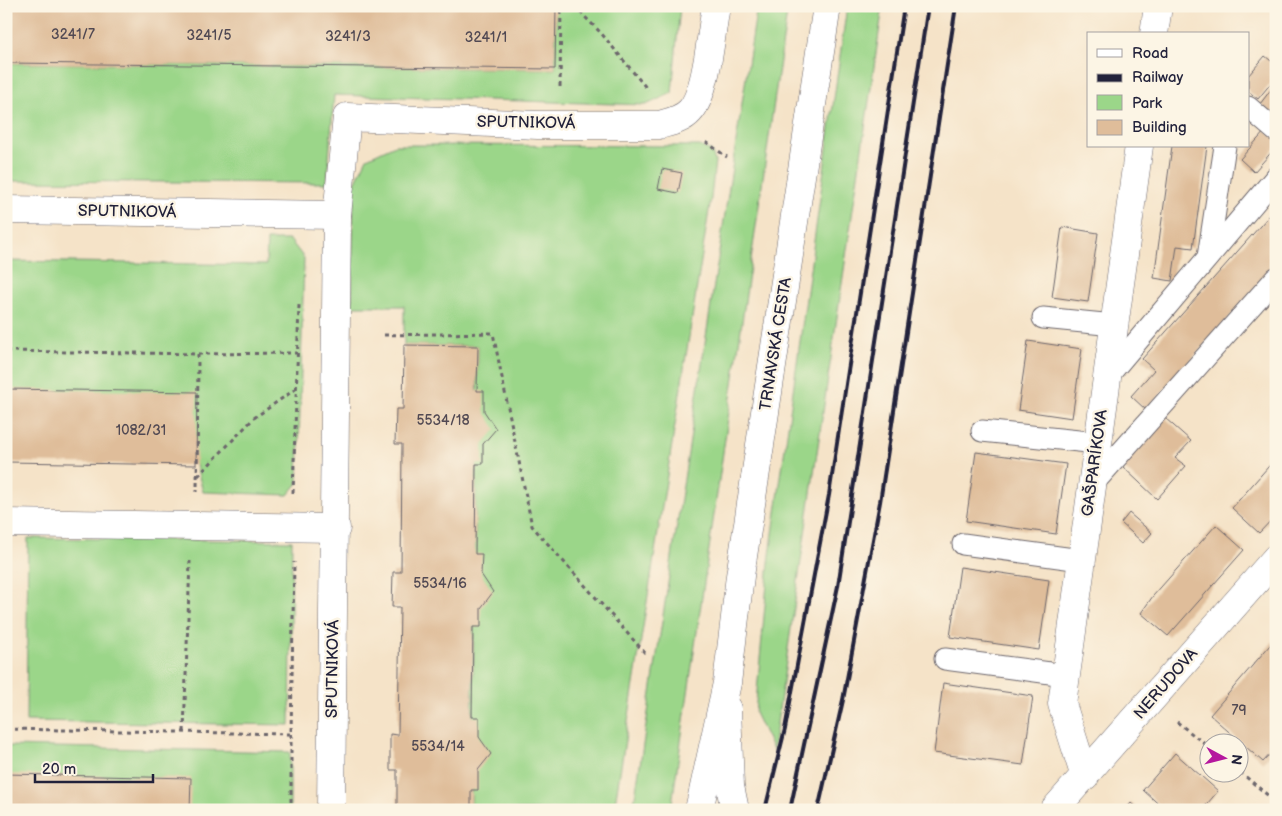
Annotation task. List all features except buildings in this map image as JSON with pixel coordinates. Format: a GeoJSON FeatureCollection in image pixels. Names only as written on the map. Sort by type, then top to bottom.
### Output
{"type":"FeatureCollection","features":[{"type":"Feature","properties":{"kind":"street","name":"SPUTNIKOVÁ"},"geometry":{"type":"LineString","coordinates":[[331,810],[336,528],[337,215],[347,117],[538,124],[659,125],[675,121],[690,112],[700,96],[716,6]]}},
{"type":"Feature","properties":{"kind":"street","name":"TRNAVSKÁ CESTA"},"geometry":{"type":"LineString","coordinates":[[727,683],[740,576],[827,6]]}},
{"type":"Feature","properties":{"kind":"street","name":"GAŠPARÍKOVA"},"geometry":{"type":"LineString","coordinates":[[1085,777],[1062,704],[1139,148]]}},
{"type":"Feature","properties":{"kind":"street","name":"SPUTNIKOVÁ"},"geometry":{"type":"LineString","coordinates":[[6,210],[337,215]]}},
{"type":"Feature","properties":{"kind":"street"},"geometry":{"type":"LineString","coordinates":[[6,523],[336,528]]}},
{"type":"Feature","properties":{"kind":"street","name":"NERUDOVA"},"geometry":{"type":"LineString","coordinates":[[1054,810],[1276,558]]}},
{"type":"Feature","properties":{"kind":"street"},"geometry":{"type":"LineString","coordinates":[[699,810],[727,683]]}},
{"type":"Feature","properties":{"kind":"street"},"geometry":{"type":"LineString","coordinates":[[727,683],[726,738],[730,786],[735,810]]}},
{"type":"Feature","properties":{"kind":"lane"},"geometry":{"type":"LineString","coordinates":[[1250,109],[1276,131]]}},
{"type":"Feature","properties":{"kind":"lane"},"geometry":{"type":"LineString","coordinates":[[1208,258],[1225,148]]}},
{"type":"Feature","properties":{"kind":"lane"},"geometry":{"type":"LineString","coordinates":[[1107,377],[1276,178]]}},
{"type":"Feature","properties":{"kind":"lane"},"geometry":{"type":"LineString","coordinates":[[1092,485],[1276,278]]}},
{"type":"Feature","properties":{"kind":"lane"},"geometry":{"type":"LineString","coordinates":[[1043,318],[1114,325]]}},
{"type":"Feature","properties":{"kind":"lane"},"geometry":{"type":"LineString","coordinates":[[982,431],[1098,443]]}},
{"type":"Feature","properties":{"kind":"lane"},"geometry":{"type":"LineString","coordinates":[[963,544],[1081,560]]}},
{"type":"Feature","properties":{"kind":"lane"},"geometry":{"type":"LineString","coordinates":[[945,659],[1065,675]]}},
{"type":"Feature","properties":{"kind":"path"},"geometry":{"type":"LineString","coordinates":[[560,87],[561,6]]}},
{"type":"Feature","properties":{"kind":"path"},"geometry":{"type":"LineString","coordinates":[[574,6],[602,32],[638,80],[675,121],[728,157]]}},
{"type":"Feature","properties":{"kind":"path"},"geometry":{"type":"LineString","coordinates":[[291,810],[294,544],[297,527],[292,500],[299,303]]}},
{"type":"Feature","properties":{"kind":"path"},"geometry":{"type":"LineString","coordinates":[[384,335],[493,334],[532,526],[646,653]]}},
{"type":"Feature","properties":{"kind":"path"},"geometry":{"type":"LineString","coordinates":[[6,351],[198,354],[297,352],[337,341]]}},
{"type":"Feature","properties":{"kind":"path"},"geometry":{"type":"LineString","coordinates":[[197,499],[198,354]]}},
{"type":"Feature","properties":{"kind":"path"},"geometry":{"type":"LineString","coordinates":[[197,476],[254,418],[297,388]]}},
{"type":"Feature","properties":{"kind":"path"},"geometry":{"type":"LineString","coordinates":[[184,732],[191,525]]}},
{"type":"Feature","properties":{"kind":"path"},"geometry":{"type":"LineString","coordinates":[[1152,700],[1200,740]]}},
{"type":"Feature","properties":{"kind":"path"},"geometry":{"type":"LineString","coordinates":[[6,729],[291,734]]}},
{"type":"Feature","properties":{"kind":"path"},"geometry":{"type":"LineString","coordinates":[[1250,780],[1276,802]]}},
{"type":"Feature","properties":{"kind":"green space"},"geometry":{"type":"Polygon","coordinates":[[[556,6],[680,6],[672,93],[646,105],[334,95],[327,183],[6,181],[6,63],[555,69],[556,6]]]}},
{"type":"Feature","properties":{"kind":"green space"},"geometry":{"type":"Polygon","coordinates":[[[757,6],[788,6],[671,810],[633,810],[757,6]]]}},
{"type":"Feature","properties":{"kind":"green space"},"geometry":{"type":"Polygon","coordinates":[[[847,6],[883,6],[773,750],[755,713],[769,562],[847,6]]]}},
{"type":"Feature","properties":{"kind":"green space"},"geometry":{"type":"Polygon","coordinates":[[[395,145],[700,146],[711,151],[715,161],[711,198],[614,810],[471,810],[478,346],[404,345],[404,306],[352,306],[354,185],[367,158],[395,145]]]}},
{"type":"Feature","properties":{"kind":"green space"},"geometry":{"type":"Polygon","coordinates":[[[267,240],[290,240],[304,258],[298,483],[288,495],[203,492],[196,465],[6,389],[6,261],[266,265],[267,240]]]}},
{"type":"Feature","properties":{"kind":"green space"},"geometry":{"type":"Polygon","coordinates":[[[28,538],[292,541],[290,725],[26,721],[28,538]]]}},
{"type":"Feature","properties":{"kind":"green space"},"geometry":{"type":"Polygon","coordinates":[[[6,746],[290,752],[290,810],[190,810],[6,774],[6,746]]]}},
{"type":"Feature","properties":{"kind":"railway"},"geometry":{"type":"LineString","coordinates":[[765,810],[785,729],[829,495],[904,6]]}},
{"type":"Feature","properties":{"kind":"railway"},"geometry":{"type":"LineString","coordinates":[[790,810],[838,586],[928,6]]}},
{"type":"Feature","properties":{"kind":"railway"},"geometry":{"type":"LineString","coordinates":[[818,810],[843,700],[880,502],[956,6]]}}]}
